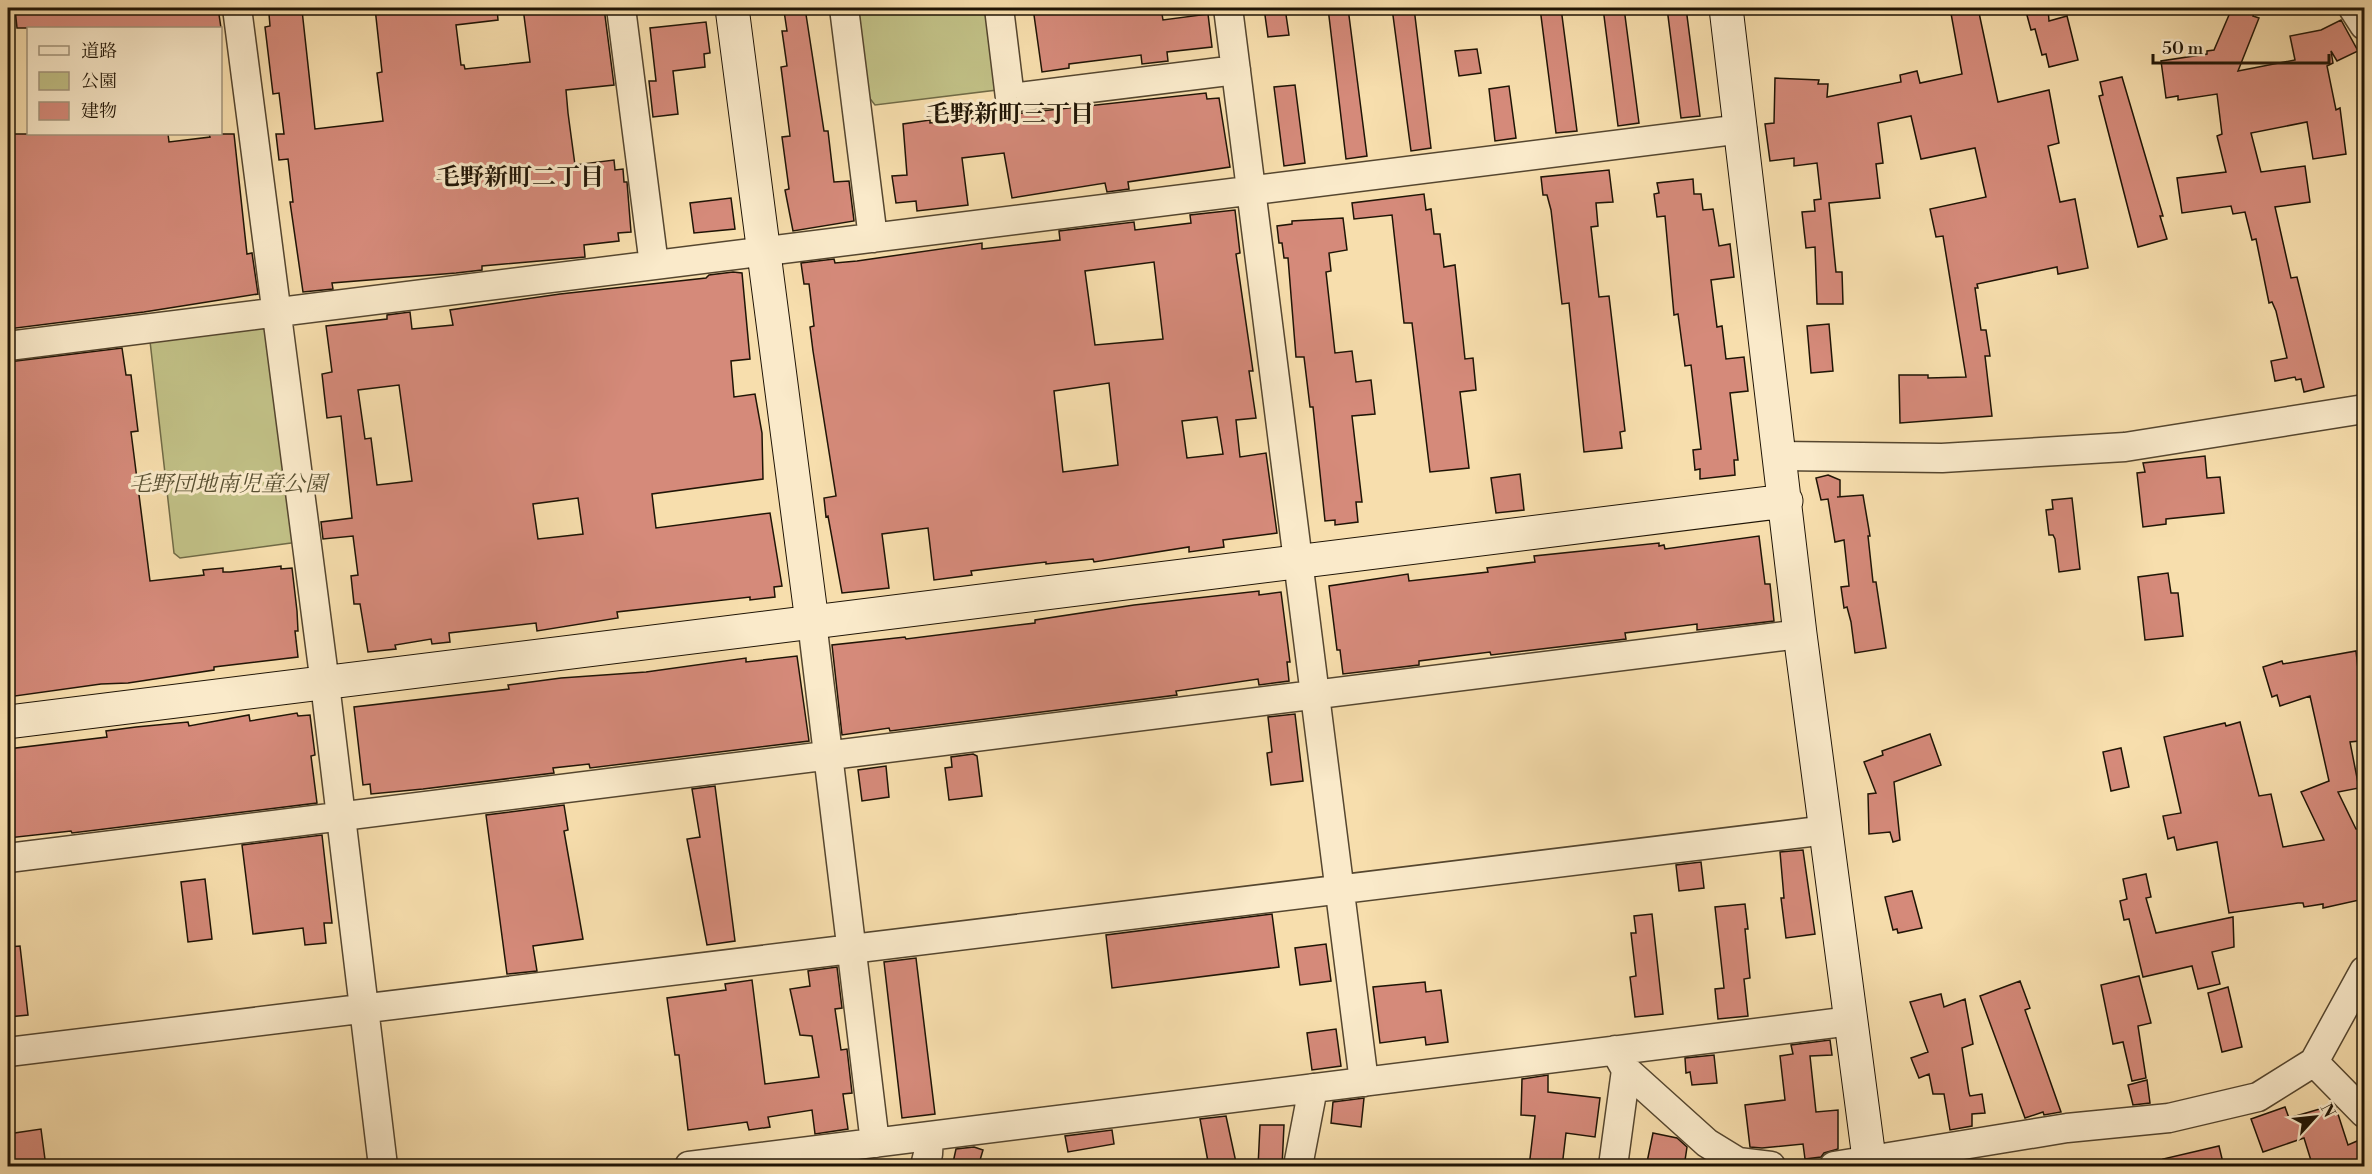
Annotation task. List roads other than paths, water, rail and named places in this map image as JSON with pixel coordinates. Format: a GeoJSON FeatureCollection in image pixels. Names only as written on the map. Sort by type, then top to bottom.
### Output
{"type":"FeatureCollection","features":[{"type":"Feature","properties":{"kind":"street"},"geometry":{"type":"LineString","coordinates":[[237,8],[325,684],[383,1167]]}},
{"type":"Feature","properties":{"kind":"street"},"geometry":{"type":"LineString","coordinates":[[621,8],[654,265]]}},
{"type":"Feature","properties":{"kind":"street"},"geometry":{"type":"LineString","coordinates":[[732,8],[812,622],[874,1143]]}},
{"type":"Feature","properties":{"kind":"street"},"geometry":{"type":"LineString","coordinates":[[844,8],[873,238]]}},
{"type":"Feature","properties":{"kind":"street"},"geometry":{"type":"LineString","coordinates":[[999,8],[1010,98],[1236,70]]}},
{"type":"Feature","properties":{"kind":"street"},"geometry":{"type":"LineString","coordinates":[[1228,8],[1364,1082]]}},
{"type":"Feature","properties":{"kind":"street"},"geometry":{"type":"LineString","coordinates":[[1726,8],[1781,456],[1800,634],[1870,1164]]}},
{"type":"Feature","properties":{"kind":"street"},"geometry":{"type":"LineString","coordinates":[[2353,8],[2364,25]]}},
{"type":"Feature","properties":{"kind":"street"},"geometry":{"type":"LineString","coordinates":[[8,346],[1742,129]]}},
{"type":"Feature","properties":{"kind":"street"},"geometry":{"type":"LineString","coordinates":[[1781,456],[1942,458],[2125,447],[2364,409]]}},
{"type":"Feature","properties":{"kind":"street"},"geometry":{"type":"LineString","coordinates":[[8,722],[1786,501]]}},
{"type":"Feature","properties":{"kind":"street"},"geometry":{"type":"LineString","coordinates":[[8,858],[1800,634]]}},
{"type":"Feature","properties":{"kind":"street"},"geometry":{"type":"LineString","coordinates":[[8,1052],[1827,830]]}},
{"type":"Feature","properties":{"kind":"street"},"geometry":{"type":"LineString","coordinates":[[1834,1167],[1870,1164],[2067,1128],[2169,1118],[2258,1097],[2314,1062],[2364,971]]}},
{"type":"Feature","properties":{"kind":"street"},"geometry":{"type":"LineString","coordinates":[[689,1167],[1364,1082],[1620,1060],[1851,1020]]}},
{"type":"Feature","properties":{"kind":"street"},"geometry":{"type":"LineString","coordinates":[[1613,1167],[1620,1060]]}},
{"type":"Feature","properties":{"kind":"street"},"geometry":{"type":"LineString","coordinates":[[1620,1060],[1707,1143],[1738,1162],[1771,1167]]}},
{"type":"Feature","properties":{"kind":"street"},"geometry":{"type":"LineString","coordinates":[[2314,1062],[2364,1113]]}},
{"type":"Feature","properties":{"kind":"street"},"geometry":{"type":"LineString","coordinates":[[1299,1167],[1313,1088]]}},
{"type":"Feature","properties":{"kind":"street"},"geometry":{"type":"LineString","coordinates":[[925,1167],[929,1136]]}},
{"type":"Feature","properties":{"kind":"district","name":"毛野新町三丁目"},"geometry":{"type":"Point","coordinates":[1010,115]}},
{"type":"Feature","properties":{"kind":"district","name":"毛野新町二丁目"},"geometry":{"type":"Point","coordinates":[520,178]}},
{"type":"Feature","properties":{"kind":"park label","name":"毛野団地南児童公園"},"geometry":{"type":"Point","coordinates":[228,484]}}]}
